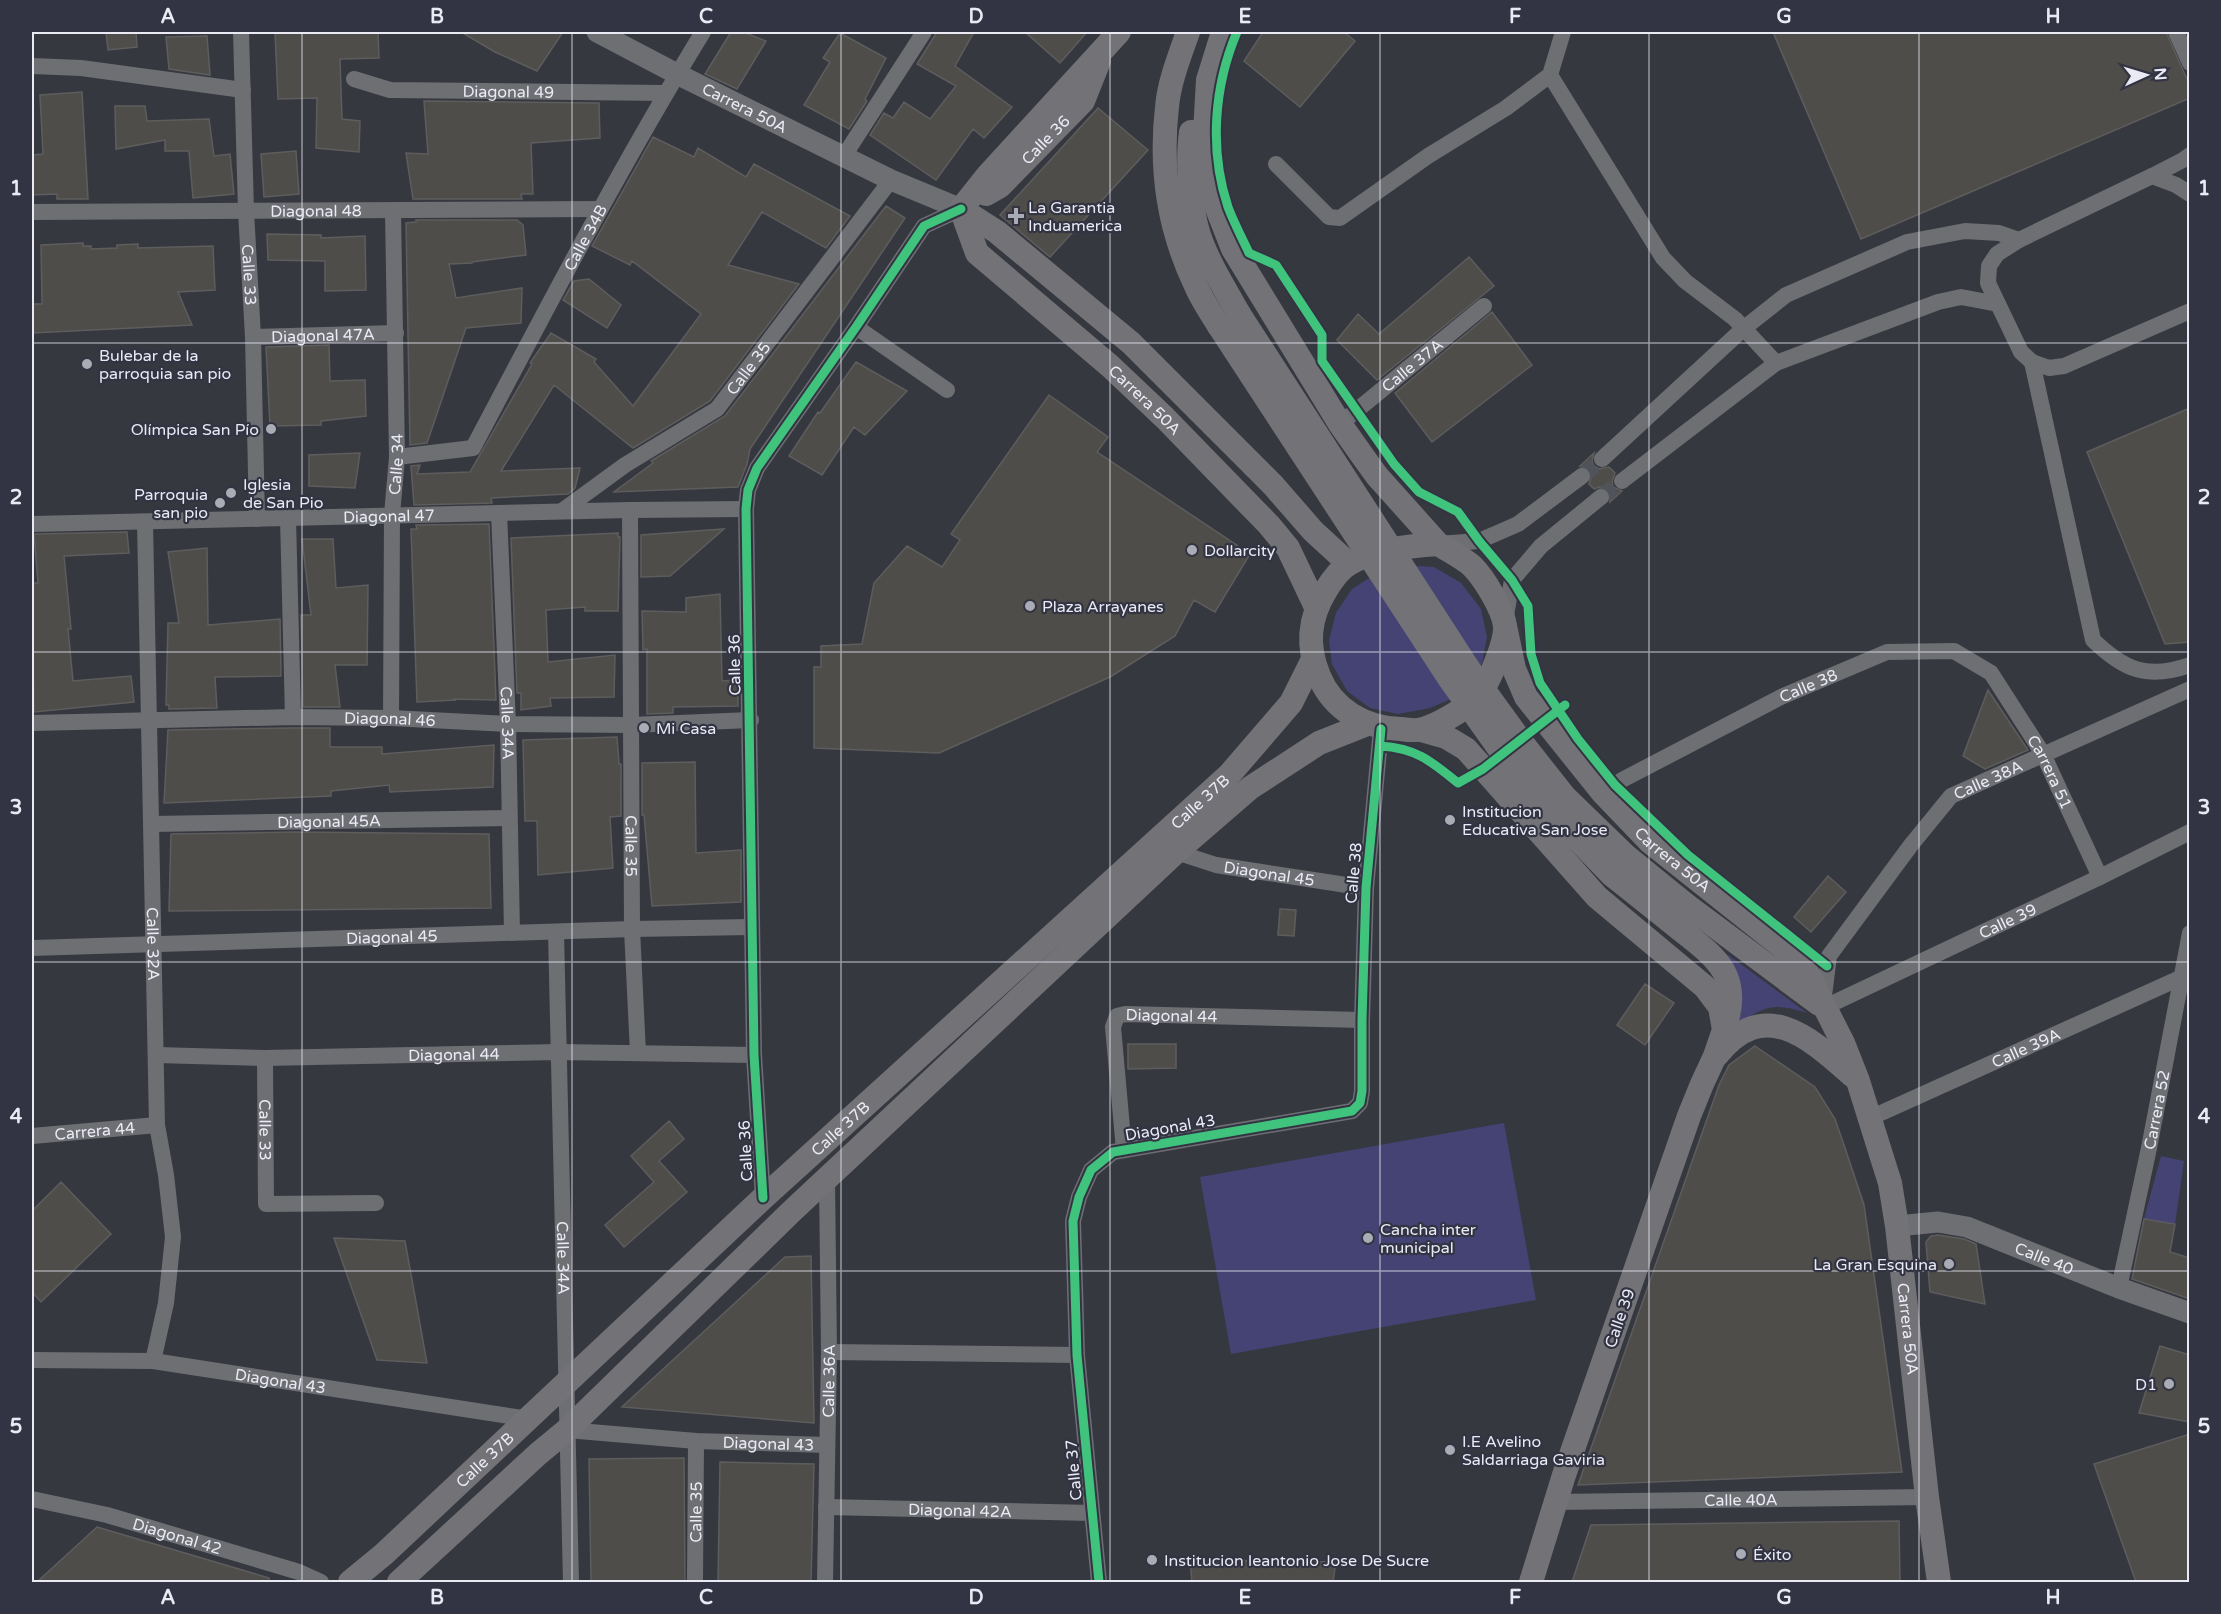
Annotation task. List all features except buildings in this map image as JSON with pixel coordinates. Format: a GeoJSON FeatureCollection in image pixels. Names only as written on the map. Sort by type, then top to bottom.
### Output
{"type":"FeatureCollection","features":[{"type":"Feature","properties":{"kind":"main road"},"geometry":{"type":"LineString","coordinates":[[1188,32],[1167,105],[1164,157],[1168,203],[1178,242],[1196,287],[1229,320],[1443,668],[1508,761],[1551,812],[1611,873],[1677,912],[1823,1008]]}},
{"type":"Feature","properties":{"kind":"main road"},"geometry":{"type":"LineString","coordinates":[[1223,32],[1206,54],[1197,81],[1188,151],[1198,234],[1223,286],[1229,320]]}},
{"type":"Feature","properties":{"kind":"main road"},"geometry":{"type":"LineString","coordinates":[[1223,32],[1208,80],[1204,150],[1213,198],[1233,249],[1340,424],[1377,476],[1438,544],[1472,566],[1491,591],[1504,626],[1496,665],[1476,700],[1442,721],[1422,730]]}},
{"type":"Feature","properties":{"kind":"main road","name":"Calle 36"},"geometry":{"type":"LineString","coordinates":[[961,209],[1000,186],[1083,101],[1112,39]]}},
{"type":"Feature","properties":{"kind":"main road","name":"Carrera 50A"},"geometry":{"type":"LineString","coordinates":[[961,209],[997,232],[1131,343],[1265,477],[1313,531],[1349,564]]}},
{"type":"Feature","properties":{"kind":"main road","name":"Carrera 50A"},"geometry":{"type":"LineString","coordinates":[[961,209],[977,253],[1071,331],[1126,381],[1269,525],[1288,548],[1316,607]]}},
{"type":"Feature","properties":{"kind":"main road"},"geometry":{"type":"LineString","coordinates":[[1438,544],[1405,546],[1373,554],[1349,564],[1333,578],[1316,607],[1310,639],[1312,661],[1324,687],[1342,709],[1374,726],[1422,730],[1446,737],[1466,750],[1597,897],[1705,987],[1720,1007],[1724,1030]]}},
{"type":"Feature","properties":{"kind":"main road","name":"Carrera 50A"},"geometry":{"type":"LineString","coordinates":[[1504,626],[1514,669],[1526,697],[1603,793],[1649,841],[1780,945],[1804,968],[1843,1043],[1858,1081],[1890,1183],[1939,1582]]}},
{"type":"Feature","properties":{"kind":"main road","name":"Calle 37B"},"geometry":{"type":"LineString","coordinates":[[350,1582],[384,1554],[763,1198],[1229,775],[1291,703],[1312,661]]}},
{"type":"Feature","properties":{"kind":"main road","name":"Calle 37B"},"geometry":{"type":"LineString","coordinates":[[399,1582],[567,1430],[827,1179],[1176,852],[1250,788],[1319,743],[1374,726]]}},
{"type":"Feature","properties":{"kind":"main road","name":"Calle 39"},"geometry":{"type":"LineString","coordinates":[[1531,1582],[1555,1502],[1689,1116],[1715,1056],[1729,1014],[1732,994],[1725,974],[1715,957],[1677,912]]}},
{"type":"Feature","properties":{"kind":"main road","name":"Calle 39"},"geometry":{"type":"LineString","coordinates":[[1715,1056],[1737,1034],[1765,1026],[1787,1028],[1814,1042],[1858,1081]]}},
{"type":"Feature","properties":{"kind":"street","name":"Calle 33"},"geometry":{"type":"LineString","coordinates":[[241,32],[246,211],[253,337],[257,519]]}},
{"type":"Feature","properties":{"kind":"street","name":"Carrera 50A"},"geometry":{"type":"LineString","coordinates":[[597,32],[676,74],[891,180],[961,209]]}},
{"type":"Feature","properties":{"kind":"street","name":"Calle 34B"},"geometry":{"type":"LineString","coordinates":[[397,457],[473,448],[599,210],[676,74],[703,32]]}},
{"type":"Feature","properties":{"kind":"street"},"geometry":{"type":"LineString","coordinates":[[844,156],[924,32]]}},
{"type":"Feature","properties":{"kind":"street"},"geometry":{"type":"LineString","coordinates":[[1276,164],[1329,217],[1340,218],[1428,156],[1506,108],[1550,75],[1563,32]]}},
{"type":"Feature","properties":{"kind":"street"},"geometry":{"type":"LineString","coordinates":[[2176,32],[2190,63]]}},
{"type":"Feature","properties":{"kind":"street"},"geometry":{"type":"LineString","coordinates":[[32,66],[81,68],[243,90]]}},
{"type":"Feature","properties":{"kind":"street"},"geometry":{"type":"LineString","coordinates":[[1550,75],[1663,258],[1685,281],[1735,319],[1776,363]]}},
{"type":"Feature","properties":{"kind":"street","name":"Diagonal 49"},"geometry":{"type":"LineString","coordinates":[[354,79],[390,90],[665,93]]}},
{"type":"Feature","properties":{"kind":"street"},"geometry":{"type":"LineString","coordinates":[[2190,154],[2152,176],[2019,240],[1997,254],[1989,266],[1988,283],[2021,352],[2032,362],[2049,368],[2064,366],[2190,311]]}},
{"type":"Feature","properties":{"kind":"street"},"geometry":{"type":"LineString","coordinates":[[2152,176],[2176,185],[2190,194]]}},
{"type":"Feature","properties":{"kind":"street","name":"Calle 35"},"geometry":{"type":"LineString","coordinates":[[562,511],[626,465],[717,409],[891,180]]}},
{"type":"Feature","properties":{"kind":"street","name":"Calle 36"},"geometry":{"type":"LineString","coordinates":[[763,1198],[754,1054],[751,927],[751,720],[746,509],[748,490],[757,468],[924,226],[961,209]]}},
{"type":"Feature","properties":{"kind":"street","name":"Calle 34"},"geometry":{"type":"LineString","coordinates":[[391,718],[392,515],[397,457],[393,210]]}},
{"type":"Feature","properties":{"kind":"street","name":"Diagonal 48"},"geometry":{"type":"LineString","coordinates":[[32,212],[599,210]]}},
{"type":"Feature","properties":{"kind":"street"},"geometry":{"type":"LineString","coordinates":[[1602,459],[1743,329],[1786,295],[1907,242],[1965,231],[1999,233],[2019,240]]}},
{"type":"Feature","properties":{"kind":"street"},"geometry":{"type":"LineString","coordinates":[[1622,481],[1776,363],[1938,302],[1961,297],[1998,304]]}},
{"type":"Feature","properties":{"kind":"street","name":"Calle 37A"},"geometry":{"type":"LineString","coordinates":[[1340,424],[1484,306]]}},
{"type":"Feature","properties":{"kind":"street"},"geometry":{"type":"LineString","coordinates":[[856,327],[947,390]]}},
{"type":"Feature","properties":{"kind":"street","name":"Diagonal 47A"},"geometry":{"type":"LineString","coordinates":[[253,337],[396,333]]}},
{"type":"Feature","properties":{"kind":"street"},"geometry":{"type":"LineString","coordinates":[[2032,362],[2093,640],[2110,657],[2134,670],[2169,672],[2190,665]]}},
{"type":"Feature","properties":{"kind":"street"},"geometry":{"type":"LineString","coordinates":[[1438,544],[1479,541],[1518,524],[1582,476]]}},
{"type":"Feature","properties":{"kind":"street"},"geometry":{"type":"LineString","coordinates":[[1568,488],[1574,487],[1583,493],[1586,504],[1584,509]]}},
{"type":"Feature","properties":{"kind":"street"},"geometry":{"type":"LineString","coordinates":[[1504,626],[1512,580],[1541,546],[1601,497]]}},
{"type":"Feature","properties":{"kind":"street","name":"Diagonal 47"},"geometry":{"type":"LineString","coordinates":[[32,524],[562,511],[746,509]]}},
{"type":"Feature","properties":{"kind":"street","name":"Calle 35"},"geometry":{"type":"LineString","coordinates":[[630,510],[632,929],[638,1053]]}},
{"type":"Feature","properties":{"kind":"street","name":"Calle 34A"},"geometry":{"type":"LineString","coordinates":[[499,513],[508,724],[512,933]]}},
{"type":"Feature","properties":{"kind":"street"},"geometry":{"type":"LineString","coordinates":[[288,518],[292,717]]}},
{"type":"Feature","properties":{"kind":"street","name":"Calle 32A"},"geometry":{"type":"LineString","coordinates":[[145,522],[157,1125],[166,1175],[173,1237],[166,1304],[153,1361]]}},
{"type":"Feature","properties":{"kind":"street","name":"Calle 38"},"geometry":{"type":"LineString","coordinates":[[1603,793],[1622,780],[1781,697],[1887,652],[1954,651],[1992,673]]}},
{"type":"Feature","properties":{"kind":"street","name":"Carrera 51"},"geometry":{"type":"LineString","coordinates":[[1992,673],[2043,754],[2100,877]]}},
{"type":"Feature","properties":{"kind":"street","name":"Calle 38A"},"geometry":{"type":"LineString","coordinates":[[1823,1008],[1829,956],[1911,845],[1951,796],[2190,689]]}},
{"type":"Feature","properties":{"kind":"street","name":"Diagonal 46"},"geometry":{"type":"LineString","coordinates":[[32,723],[292,717],[391,718],[508,724],[631,725],[751,720]]}},
{"type":"Feature","properties":{"kind":"street","name":"Calle 38"},"geometry":{"type":"LineString","coordinates":[[1362,1020],[1365,888],[1374,726]]}},
{"type":"Feature","properties":{"kind":"street","name":"Diagonal 45A"},"geometry":{"type":"LineString","coordinates":[[151,824],[509,819]]}},
{"type":"Feature","properties":{"kind":"street","name":"Calle 39"},"geometry":{"type":"LineString","coordinates":[[1823,1008],[2190,832]]}},
{"type":"Feature","properties":{"kind":"street","name":"Diagonal 45"},"geometry":{"type":"LineString","coordinates":[[1176,852],[1216,865],[1365,888]]}},
{"type":"Feature","properties":{"kind":"street","name":"Diagonal 45"},"geometry":{"type":"LineString","coordinates":[[32,948],[751,927]]}},
{"type":"Feature","properties":{"kind":"street","name":"Calle 34A"},"geometry":{"type":"LineString","coordinates":[[556,932],[571,1582]]}},
{"type":"Feature","properties":{"kind":"street","name":"Carrera 52"},"geometry":{"type":"LineString","coordinates":[[2119,1288],[2149,1148],[2190,933]]}},
{"type":"Feature","properties":{"kind":"street","name":"Calle 39A"},"geometry":{"type":"LineString","coordinates":[[1870,1118],[2180,978]]}},
{"type":"Feature","properties":{"kind":"street","name":"Diagonal 44"},"geometry":{"type":"LineString","coordinates":[[1124,1150],[1113,1027],[1117,1016],[1125,1014],[1362,1020]]}},
{"type":"Feature","properties":{"kind":"street","name":"Diagonal 43"},"geometry":{"type":"LineString","coordinates":[[1077,1355],[1073,1221],[1079,1197],[1091,1170],[1113,1152],[1352,1111],[1360,1103],[1362,1091],[1362,1020]]}},
{"type":"Feature","properties":{"kind":"street","name":"Diagonal 44"},"geometry":{"type":"LineString","coordinates":[[156,1055],[265,1058],[559,1052],[754,1054]]}},
{"type":"Feature","properties":{"kind":"street","name":"Calle 33"},"geometry":{"type":"LineString","coordinates":[[265,1058],[266,1204],[376,1203]]}},
{"type":"Feature","properties":{"kind":"street","name":"Carrera 44"},"geometry":{"type":"LineString","coordinates":[[32,1136],[157,1125]]}},
{"type":"Feature","properties":{"kind":"street","name":"Calle 36A"},"geometry":{"type":"LineString","coordinates":[[825,1582],[829,1352],[827,1179]]}},
{"type":"Feature","properties":{"kind":"street","name":"Calle 40"},"geometry":{"type":"LineString","coordinates":[[1897,1226],[1938,1222],[1967,1227],[2119,1288],[2190,1313]]}},
{"type":"Feature","properties":{"kind":"street"},"geometry":{"type":"LineString","coordinates":[[829,1352],[1077,1355]]}},
{"type":"Feature","properties":{"kind":"street","name":"Calle 37"},"geometry":{"type":"LineString","coordinates":[[1077,1355],[1099,1582]]}},
{"type":"Feature","properties":{"kind":"street","name":"Diagonal 43"},"geometry":{"type":"LineString","coordinates":[[32,1360],[153,1361],[529,1419]]}},
{"type":"Feature","properties":{"kind":"street","name":"Diagonal 43"},"geometry":{"type":"LineString","coordinates":[[567,1430],[696,1441],[827,1445]]}},
{"type":"Feature","properties":{"kind":"street","name":"Calle 35"},"geometry":{"type":"LineString","coordinates":[[695,1582],[696,1441]]}},
{"type":"Feature","properties":{"kind":"street","name":"Calle 40A"},"geometry":{"type":"LineString","coordinates":[[1555,1502],[1927,1497]]}},
{"type":"Feature","properties":{"kind":"street","name":"Diagonal 42"},"geometry":{"type":"LineString","coordinates":[[32,1499],[107,1515],[299,1572],[321,1582]]}},
{"type":"Feature","properties":{"kind":"street","name":"Diagonal 42A"},"geometry":{"type":"LineString","coordinates":[[826,1507],[1092,1513]]}},
{"type":"Feature","properties":{"kind":"shaded area"},"geometry":{"type":"Polygon","coordinates":[[[1402,565],[1434,567],[1461,583],[1481,609],[1487,637],[1482,663],[1465,688],[1451,699],[1430,708],[1398,714],[1370,708],[1347,691],[1332,664],[1329,640],[1336,613],[1352,589],[1379,572],[1402,565]]]}},
{"type":"Feature","properties":{"kind":"shaded area"},"geometry":{"type":"Polygon","coordinates":[[[1727,954],[1807,1013],[1786,1008],[1771,1008],[1756,1013],[1739,1024],[1741,1006],[1739,988],[1735,971],[1727,954]]]}},
{"type":"Feature","properties":{"kind":"shaded area","name":"Cancha inter municipal"},"geometry":{"type":"Polygon","coordinates":[[[1504,1123],[1536,1300],[1231,1354],[1200,1177],[1504,1123]]]}},
{"type":"Feature","properties":{"kind":"shaded area"},"geometry":{"type":"Polygon","coordinates":[[[2161,1156],[2184,1161],[2175,1224],[2144,1219],[2161,1156]]]}},
{"type":"Feature","properties":{"kind":"tunnel"},"geometry":{"type":"LineString","coordinates":[[1582,476],[1602,459]]}},
{"type":"Feature","properties":{"kind":"tunnel"},"geometry":{"type":"LineString","coordinates":[[1601,497],[1622,481]]}},
{"type":"Feature","properties":{"kind":"cycle path"},"geometry":{"type":"LineString","coordinates":[[1237,32],[1223,74],[1216,141],[1218,163],[1228,207],[1249,253],[1276,265],[1322,335],[1322,361],[1394,464],[1419,492],[1458,512],[1512,580],[1528,606],[1531,654],[1540,683],[1578,739],[1615,785],[1688,855],[1827,966]]}},
{"type":"Feature","properties":{"kind":"cycle path"},"geometry":{"type":"LineString","coordinates":[[763,1198],[754,1055],[746,509],[748,490],[757,468],[924,226],[961,209]]}},
{"type":"Feature","properties":{"kind":"cycle path"},"geometry":{"type":"LineString","coordinates":[[1380,746],[1393,747],[1422,757],[1458,783],[1483,769],[1565,705]]}},
{"type":"Feature","properties":{"kind":"cycle path"},"geometry":{"type":"LineString","coordinates":[[1099,1582],[1077,1355],[1073,1221],[1079,1197],[1091,1170],[1113,1152],[1352,1111],[1360,1103],[1366,888],[1381,729]]}},
{"type":"Feature","properties":{"kind":"place","name":"La Garantia Induamerica"},"geometry":{"type":"Point","coordinates":[1016,216]}},
{"type":"Feature","properties":{"kind":"place","name":"Bulebar de la parroquia san pio"},"geometry":{"type":"Point","coordinates":[87,364]}},
{"type":"Feature","properties":{"kind":"place","name":"Olímpica San Pío"},"geometry":{"type":"Point","coordinates":[271,429]}},
{"type":"Feature","properties":{"kind":"place","name":"Iglesia de San Pio"},"geometry":{"type":"Point","coordinates":[231,493]}},
{"type":"Feature","properties":{"kind":"place","name":"Parroquia san pio"},"geometry":{"type":"Point","coordinates":[220,503]}},
{"type":"Feature","properties":{"kind":"place","name":"Dollarcity"},"geometry":{"type":"Point","coordinates":[1192,550]}},
{"type":"Feature","properties":{"kind":"place","name":"Plaza Arrayanes"},"geometry":{"type":"Point","coordinates":[1030,606]}},
{"type":"Feature","properties":{"kind":"place","name":"Mi Casa"},"geometry":{"type":"Point","coordinates":[644,728]}},
{"type":"Feature","properties":{"kind":"place","name":"Institucion Educativa San Jose"},"geometry":{"type":"Point","coordinates":[1450,820]}},
{"type":"Feature","properties":{"kind":"place","name":"Cancha inter municipal"},"geometry":{"type":"Point","coordinates":[1368,1238]}},
{"type":"Feature","properties":{"kind":"place","name":"La Gran Esquina"},"geometry":{"type":"Point","coordinates":[1949,1264]}},
{"type":"Feature","properties":{"kind":"place","name":"D1"},"geometry":{"type":"Point","coordinates":[2169,1384]}},
{"type":"Feature","properties":{"kind":"place","name":"I.E Avelino Saldarriaga Gaviria"},"geometry":{"type":"Point","coordinates":[1450,1450]}},
{"type":"Feature","properties":{"kind":"place","name":"Éxito"},"geometry":{"type":"Point","coordinates":[1741,1554]}},
{"type":"Feature","properties":{"kind":"place","name":"Institucion Ieantonio Jose De Sucre"},"geometry":{"type":"Point","coordinates":[1152,1560]}}]}
